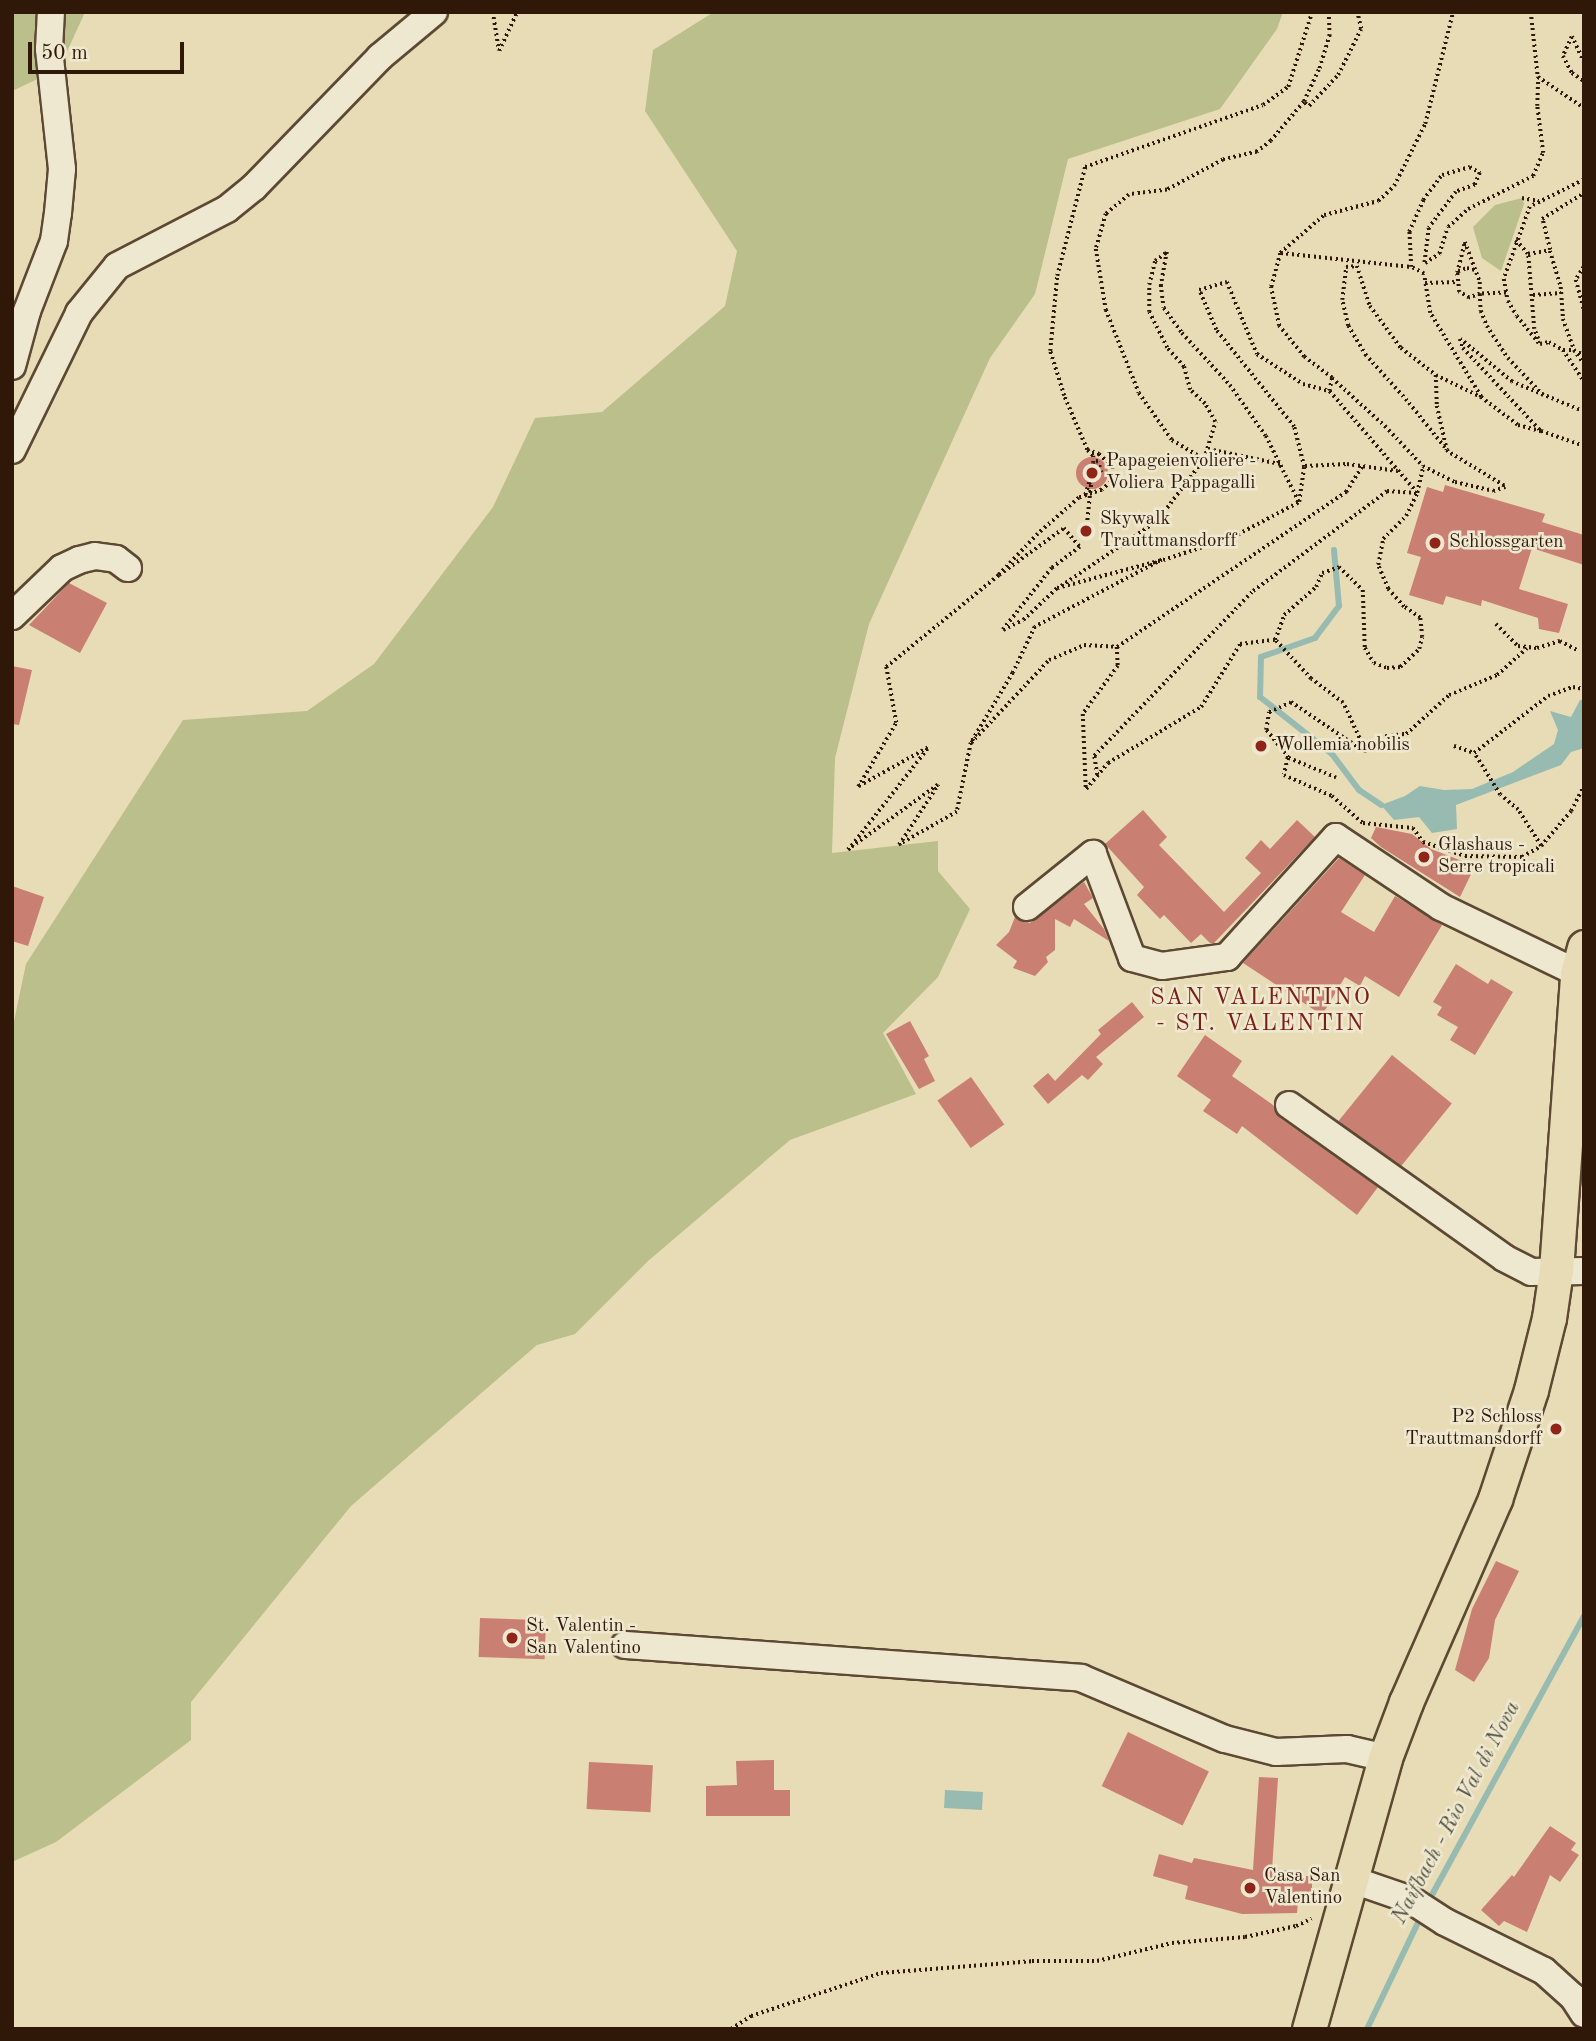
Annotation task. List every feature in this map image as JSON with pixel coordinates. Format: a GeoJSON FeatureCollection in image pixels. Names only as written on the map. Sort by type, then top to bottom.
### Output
{"type":"FeatureCollection","features":[{"type":"Feature","properties":{"kind":"main road"},"geometry":{"type":"LineString","coordinates":[[1309,2029],[1353,1880],[1385,1758],[1406,1702],[1495,1499],[1531,1390],[1549,1318],[1570,1270],[1581,965]]}},
{"type":"Feature","properties":{"kind":"street"},"geometry":{"type":"LineString","coordinates":[[12,366],[27,311],[54,241],[58,213],[62,169],[49,49],[51,12]]}},
{"type":"Feature","properties":{"kind":"street"},"geometry":{"type":"LineString","coordinates":[[12,450],[79,313],[117,266],[226,209],[254,187],[380,57],[434,12]]}},
{"type":"Feature","properties":{"kind":"street"},"geometry":{"type":"LineString","coordinates":[[12,616],[62,568],[79,560],[95,556],[116,559],[128,568]]}},
{"type":"Feature","properties":{"kind":"street"},"geometry":{"type":"LineString","coordinates":[[1027,907],[1093,854],[1132,958],[1162,967],[1227,957],[1336,837],[1441,907],[1581,965]]}},
{"type":"Feature","properties":{"kind":"street"},"geometry":{"type":"LineString","coordinates":[[1289,1105],[1504,1258],[1531,1272],[1570,1270]]}},
{"type":"Feature","properties":{"kind":"street"},"geometry":{"type":"LineString","coordinates":[[625,1645],[1081,1678],[1238,1742],[1276,1752],[1347,1749],[1385,1758]]}},
{"type":"Feature","properties":{"kind":"street"},"geometry":{"type":"LineString","coordinates":[[1353,1880],[1411,1900],[1445,1922],[1545,1971],[1580,2007]]}},
{"type":"Feature","properties":{"kind":"path"},"geometry":{"type":"LineString","coordinates":[[493,12],[499,51],[517,12]]}},
{"type":"Feature","properties":{"kind":"path"},"geometry":{"type":"LineString","coordinates":[[1086,531],[1093,456],[1087,450],[1064,396],[1050,351],[1056,276],[1085,167],[1263,105],[1288,87],[1312,12]]}},
{"type":"Feature","properties":{"kind":"path"},"geometry":{"type":"LineString","coordinates":[[1204,459],[1172,440],[1139,393],[1106,310],[1096,249],[1106,214],[1129,195],[1167,190],[1223,160],[1258,152],[1271,141],[1304,102],[1319,70],[1330,35],[1329,12]]}},
{"type":"Feature","properties":{"kind":"path"},"geometry":{"type":"LineString","coordinates":[[1304,102],[1309,106],[1338,75],[1361,29],[1357,12]]}},
{"type":"Feature","properties":{"kind":"path"},"geometry":{"type":"LineString","coordinates":[[1453,12],[1425,124],[1394,186],[1378,201],[1324,215],[1280,253],[1271,287],[1279,326],[1304,357],[1332,378],[1385,426],[1423,467],[1455,482],[1493,491],[1505,487],[1448,452],[1356,341],[1348,326],[1342,300],[1346,267],[1357,266],[1370,306],[1401,348],[1436,375],[1481,397],[1518,425],[1584,446]]}},
{"type":"Feature","properties":{"kind":"path"},"geometry":{"type":"LineString","coordinates":[[1411,267],[1409,232],[1423,200],[1442,176],[1470,167],[1480,173],[1475,185],[1456,192],[1429,228],[1425,262],[1439,254],[1448,227],[1468,209],[1533,176],[1543,153],[1536,106],[1538,77],[1531,12]]}},
{"type":"Feature","properties":{"kind":"path"},"geometry":{"type":"LineString","coordinates":[[1584,62],[1572,37],[1563,56],[1572,74],[1584,81]]}},
{"type":"Feature","properties":{"kind":"path"},"geometry":{"type":"LineString","coordinates":[[1538,77],[1584,108]]}},
{"type":"Feature","properties":{"kind":"path"},"geometry":{"type":"LineString","coordinates":[[1504,279],[1530,207],[1584,180]]}},
{"type":"Feature","properties":{"kind":"path"},"geometry":{"type":"LineString","coordinates":[[1584,193],[1542,219],[1561,293],[1563,319],[1574,350],[1584,364]]}},
{"type":"Feature","properties":{"kind":"path"},"geometry":{"type":"LineString","coordinates":[[1522,198],[1541,201]]}},
{"type":"Feature","properties":{"kind":"path"},"geometry":{"type":"LineString","coordinates":[[1517,240],[1528,254],[1534,329],[1540,344]]}},
{"type":"Feature","properties":{"kind":"path"},"geometry":{"type":"LineString","coordinates":[[1506,293],[1480,294],[1469,298],[1459,292],[1457,273],[1465,242],[1475,270],[1480,294],[1487,326],[1508,358],[1545,398]]}},
{"type":"Feature","properties":{"kind":"path"},"geometry":{"type":"LineString","coordinates":[[1528,254],[1550,250]]}},
{"type":"Feature","properties":{"kind":"path"},"geometry":{"type":"LineString","coordinates":[[1162,560],[1035,627],[1013,673],[971,743],[957,812],[900,845],[938,785],[848,850],[928,748],[858,787],[896,723],[887,667],[999,576],[1064,528],[1080,547],[1052,568],[1003,630],[1023,620],[1057,588],[1157,521],[1204,459],[1215,422],[1205,404],[1190,390],[1184,367],[1167,348],[1149,312],[1149,285],[1155,261],[1167,252],[1161,285],[1164,308],[1182,333],[1230,385],[1266,436],[1299,502]]}},
{"type":"Feature","properties":{"kind":"path"},"geometry":{"type":"LineString","coordinates":[[1280,253],[1411,267],[1423,274],[1430,313],[1481,397]]}},
{"type":"Feature","properties":{"kind":"path"},"geometry":{"type":"LineString","coordinates":[[1584,267],[1577,280],[1584,309]]}},
{"type":"Feature","properties":{"kind":"path"},"geometry":{"type":"LineString","coordinates":[[1457,273],[1467,268],[1475,270]]}},
{"type":"Feature","properties":{"kind":"path"},"geometry":{"type":"LineString","coordinates":[[1501,271],[1506,293],[1517,316],[1540,344]]}},
{"type":"Feature","properties":{"kind":"path"},"geometry":{"type":"LineString","coordinates":[[1299,502],[1304,467],[1294,428],[1216,330],[1199,290],[1227,282],[1257,355],[1303,384],[1329,391],[1417,493]]}},
{"type":"Feature","properties":{"kind":"path"},"geometry":{"type":"LineString","coordinates":[[1425,283],[1456,282]]}},
{"type":"Feature","properties":{"kind":"path"},"geometry":{"type":"LineString","coordinates":[[1533,295],[1561,293]]}},
{"type":"Feature","properties":{"kind":"path"},"geometry":{"type":"LineString","coordinates":[[1541,431],[1463,348],[1460,339],[1513,382],[1545,398],[1584,412]]}},
{"type":"Feature","properties":{"kind":"path"},"geometry":{"type":"LineString","coordinates":[[1540,344],[1549,342],[1563,350],[1584,381]]}},
{"type":"Feature","properties":{"kind":"path"},"geometry":{"type":"LineString","coordinates":[[1563,350],[1574,350],[1584,355]]}},
{"type":"Feature","properties":{"kind":"path"},"geometry":{"type":"LineString","coordinates":[[1436,375],[1437,406],[1448,452]]}},
{"type":"Feature","properties":{"kind":"path"},"geometry":{"type":"LineString","coordinates":[[1329,391],[1332,378]]}},
{"type":"Feature","properties":{"kind":"path"},"geometry":{"type":"LineString","coordinates":[[1208,449],[1280,464]]}},
{"type":"Feature","properties":{"kind":"path"},"geometry":{"type":"LineString","coordinates":[[999,576],[1038,534],[1085,496],[1102,490],[1111,482],[1113,467],[1099,454],[1087,450]]}},
{"type":"Feature","properties":{"kind":"path"},"geometry":{"type":"LineString","coordinates":[[1085,496],[1089,482],[1101,473],[1098,462],[1093,462]]}},
{"type":"Feature","properties":{"kind":"path"},"geometry":{"type":"LineString","coordinates":[[1304,467],[1362,466],[1400,471]]}},
{"type":"Feature","properties":{"kind":"path"},"geometry":{"type":"LineString","coordinates":[[971,743],[1049,660],[1084,645],[1117,647],[1346,492],[1362,466]]}},
{"type":"Feature","properties":{"kind":"path"},"geometry":{"type":"LineString","coordinates":[[1275,640],[1284,615],[1315,587],[1322,573],[1339,567],[1363,590],[1368,657],[1374,663],[1387,668],[1400,667],[1412,658],[1419,649],[1422,637],[1420,618],[1404,607],[1388,589],[1378,565],[1382,538],[1406,516],[1417,493],[1423,467]]}},
{"type":"Feature","properties":{"kind":"path"},"geometry":{"type":"LineString","coordinates":[[1097,775],[1094,756],[1253,592],[1387,491],[1417,493]]}},
{"type":"Feature","properties":{"kind":"path"},"geometry":{"type":"LineString","coordinates":[[1057,588],[1162,560],[1233,537],[1299,502]]}},
{"type":"Feature","properties":{"kind":"path"},"geometry":{"type":"LineString","coordinates":[[1496,624],[1518,646],[1550,646],[1560,641],[1579,651]]}},
{"type":"Feature","properties":{"kind":"path"},"geometry":{"type":"LineString","coordinates":[[1117,647],[1118,666],[1083,714],[1086,789],[1108,763],[1201,707],[1240,644],[1275,640]]}},
{"type":"Feature","properties":{"kind":"path"},"geometry":{"type":"LineString","coordinates":[[1275,640],[1311,679],[1343,703],[1366,752],[1291,702],[1269,712],[1266,730],[1288,758],[1336,778]]}},
{"type":"Feature","properties":{"kind":"path"},"geometry":{"type":"LineString","coordinates":[[1380,737],[1406,734],[1449,695],[1497,675],[1527,648]]}},
{"type":"Feature","properties":{"kind":"path"},"geometry":{"type":"LineString","coordinates":[[1474,753],[1548,696],[1573,687],[1584,689]]}},
{"type":"Feature","properties":{"kind":"path"},"geometry":{"type":"LineString","coordinates":[[1454,746],[1474,753],[1500,795],[1518,810],[1541,846]]}},
{"type":"Feature","properties":{"kind":"path"},"geometry":{"type":"LineString","coordinates":[[1288,758],[1284,775],[1332,796],[1363,823],[1413,828],[1423,842],[1465,856],[1522,857],[1541,846],[1571,811],[1584,786]]}},
{"type":"Feature","properties":{"kind":"path"},"geometry":{"type":"LineString","coordinates":[[731,2029],[751,2016],[881,1973],[1032,1961],[1097,1962],[1172,1943],[1245,1937],[1296,1926],[1316,1916]]}},
{"type":"Feature","properties":{"kind":"green space"},"geometry":{"type":"Polygon","coordinates":[[[12,12],[85,12],[59,69],[12,91],[12,12]]]}},
{"type":"Feature","properties":{"kind":"green space"},"geometry":{"type":"Polygon","coordinates":[[[714,12],[1283,12],[1277,29],[1220,109],[1068,159],[1035,294],[990,358],[869,624],[835,758],[832,853],[938,841],[938,871],[970,909],[938,977],[883,1033],[916,1094],[790,1140],[648,1261],[575,1334],[537,1345],[351,1506],[191,1702],[191,1740],[56,1842],[12,1862],[12,1031],[26,964],[183,720],[307,711],[374,664],[493,507],[535,418],[602,412],[725,306],[737,251],[645,111],[653,50],[714,12]]]}},
{"type":"Feature","properties":{"kind":"green space"},"geometry":{"type":"Polygon","coordinates":[[[1522,198],[1524,204],[1501,271],[1482,258],[1473,227],[1495,205],[1522,198]]]}},
{"type":"Feature","properties":{"kind":"water"},"geometry":{"type":"Polygon","coordinates":[[[1580,700],[1584,700],[1584,748],[1571,752],[1561,765],[1456,805],[1457,829],[1432,833],[1419,817],[1394,820],[1381,805],[1405,796],[1420,786],[1444,790],[1472,789],[1513,772],[1554,744],[1558,730],[1550,711],[1571,717],[1580,700]]]}},
{"type":"Feature","properties":{"kind":"water"},"geometry":{"type":"Polygon","coordinates":[[[945,1790],[983,1792],[982,1810],[944,1808],[945,1790]]]}},
{"type":"Feature","properties":{"kind":"building","name":"Papageienvoliere - Voliera Pappagalli"},"geometry":{"type":"Polygon","coordinates":[[[1092,457],[1104,461],[1108,473],[1104,485],[1092,489],[1080,485],[1076,473],[1080,461],[1092,457]]]}},
{"type":"Feature","properties":{"kind":"building"},"geometry":{"type":"Polygon","coordinates":[[[1445,485],[1545,514],[1542,522],[1584,535],[1584,565],[1532,548],[1519,589],[1568,604],[1559,633],[1539,629],[1538,618],[1482,600],[1481,606],[1446,596],[1443,605],[1409,595],[1421,557],[1407,553],[1427,487],[1443,492],[1445,485]]]}},
{"type":"Feature","properties":{"kind":"building"},"geometry":{"type":"Polygon","coordinates":[[[69,583],[107,603],[80,653],[29,625],[69,583]]]}},
{"type":"Feature","properties":{"kind":"building"},"geometry":{"type":"Polygon","coordinates":[[[12,666],[32,670],[19,725],[12,724],[12,666]]]}},
{"type":"Feature","properties":{"kind":"building"},"geometry":{"type":"Polygon","coordinates":[[[1143,810],[1167,837],[1159,845],[1224,912],[1261,873],[1245,858],[1261,840],[1270,849],[1297,820],[1315,837],[1214,943],[1210,943],[1201,934],[1191,943],[1164,915],[1160,919],[1137,895],[1144,887],[1105,844],[1143,810]]]}},
{"type":"Feature","properties":{"kind":"building","name":"Glashaus - Serre tropicali"},"geometry":{"type":"Polygon","coordinates":[[[1376,827],[1412,834],[1431,849],[1475,866],[1460,897],[1381,847],[1371,838],[1376,827]]]}},
{"type":"Feature","properties":{"kind":"building"},"geometry":{"type":"Polygon","coordinates":[[[1339,858],[1365,875],[1341,912],[1374,932],[1395,896],[1442,925],[1399,997],[1365,976],[1360,986],[1345,977],[1322,1015],[1243,963],[1339,858]]]}},
{"type":"Feature","properties":{"kind":"building"},"geometry":{"type":"Polygon","coordinates":[[[1084,882],[1093,898],[1084,904],[1104,929],[1109,941],[1074,919],[1070,927],[1055,919],[1055,950],[1046,957],[1048,962],[1035,976],[1013,968],[1017,961],[996,945],[1009,932],[1015,917],[1030,923],[1084,882]]]}},
{"type":"Feature","properties":{"kind":"building"},"geometry":{"type":"Polygon","coordinates":[[[12,886],[44,897],[28,946],[12,941],[12,886]]]}},
{"type":"Feature","properties":{"kind":"building"},"geometry":{"type":"Polygon","coordinates":[[[1456,964],[1488,984],[1491,979],[1513,992],[1475,1055],[1450,1040],[1458,1027],[1437,1015],[1442,1007],[1433,1002],[1456,964]]]}},
{"type":"Feature","properties":{"kind":"building"},"geometry":{"type":"Polygon","coordinates":[[[1132,1002],[1144,1017],[1096,1057],[1103,1064],[1088,1080],[1082,1075],[1048,1104],[1033,1086],[1048,1073],[1055,1081],[1101,1034],[1098,1030],[1132,1002]]]}},
{"type":"Feature","properties":{"kind":"building"},"geometry":{"type":"Polygon","coordinates":[[[910,1021],[929,1056],[924,1059],[935,1081],[919,1089],[886,1034],[910,1021]]]}},
{"type":"Feature","properties":{"kind":"building"},"geometry":{"type":"Polygon","coordinates":[[[1205,1035],[1242,1061],[1232,1076],[1273,1105],[1280,1118],[1378,1187],[1357,1215],[1242,1126],[1237,1134],[1203,1111],[1211,1100],[1177,1076],[1205,1035]]]}},
{"type":"Feature","properties":{"kind":"building"},"geometry":{"type":"Polygon","coordinates":[[[1392,1055],[1452,1103],[1398,1170],[1339,1121],[1392,1055]]]}},
{"type":"Feature","properties":{"kind":"building"},"geometry":{"type":"Polygon","coordinates":[[[971,1077],[1004,1125],[971,1148],[937,1101],[971,1077]]]}},
{"type":"Feature","properties":{"kind":"building"},"geometry":{"type":"Polygon","coordinates":[[[1496,1561],[1519,1571],[1495,1620],[1489,1658],[1474,1682],[1455,1670],[1472,1609],[1496,1561]]]}},
{"type":"Feature","properties":{"kind":"building","name":"St. Valentin - San Valentino"},"geometry":{"type":"Polygon","coordinates":[[[480,1618],[546,1620],[545,1659],[479,1657],[480,1618]]]}},
{"type":"Feature","properties":{"kind":"building"},"geometry":{"type":"Polygon","coordinates":[[[1128,1732],[1209,1771],[1183,1825],[1102,1786],[1128,1732]]]}},
{"type":"Feature","properties":{"kind":"building"},"geometry":{"type":"Polygon","coordinates":[[[774,1760],[774,1790],[790,1790],[790,1816],[706,1816],[706,1786],[737,1785],[736,1761],[774,1760]]]}},
{"type":"Feature","properties":{"kind":"building"},"geometry":{"type":"Polygon","coordinates":[[[589,1762],[653,1765],[650,1812],[587,1809],[589,1762]]]}},
{"type":"Feature","properties":{"kind":"building","name":"Casa San Valentino"},"geometry":{"type":"Polygon","coordinates":[[[1259,1777],[1278,1778],[1272,1870],[1300,1871],[1300,1876],[1312,1876],[1312,1900],[1298,1900],[1297,1913],[1242,1914],[1185,1899],[1188,1886],[1153,1876],[1159,1854],[1192,1863],[1194,1858],[1253,1870],[1259,1777]]]}},
{"type":"Feature","properties":{"kind":"building"},"geometry":{"type":"Polygon","coordinates":[[[1550,1826],[1576,1843],[1571,1850],[1579,1855],[1560,1882],[1550,1875],[1527,1932],[1504,1921],[1499,1926],[1481,1910],[1512,1875],[1514,1877],[1550,1826]]]}},
{"type":"Feature","properties":{"kind":"waterway"},"geometry":{"type":"LineString","coordinates":[[1334,550],[1339,606],[1315,638],[1261,657],[1260,697],[1332,754],[1359,790],[1381,805]]}},
{"type":"Feature","properties":{"kind":"waterway","name":"Naifbach - Rio Val di Nova"},"geometry":{"type":"LineString","coordinates":[[1427,1904],[1584,1616]]}},
{"type":"Feature","properties":{"kind":"waterway","name":"Naifbach - Rio Val di Nova"},"geometry":{"type":"LineString","coordinates":[[1367,2029],[1422,1914]]}},
{"type":"Feature","properties":{"kind":"place","name":"Papageienvoliere - Voliera Pappagalli"},"geometry":{"type":"Point","coordinates":[1092,473]}},
{"type":"Feature","properties":{"kind":"place","name":"Skywalk Trauttmansdorff"},"geometry":{"type":"Point","coordinates":[1086,531]}},
{"type":"Feature","properties":{"kind":"place","name":"Schlossgarten"},"geometry":{"type":"Point","coordinates":[1435,543]}},
{"type":"Feature","properties":{"kind":"place","name":"Wollemia nobilis"},"geometry":{"type":"Point","coordinates":[1261,746]}},
{"type":"Feature","properties":{"kind":"place","name":"Glashaus - Serre tropicali"},"geometry":{"type":"Point","coordinates":[1424,857]}},
{"type":"Feature","properties":{"kind":"place","name":"P2 Schloss Trauttmansdorff"},"geometry":{"type":"Point","coordinates":[1556,1429]}},
{"type":"Feature","properties":{"kind":"place","name":"St. Valentin - San Valentino"},"geometry":{"type":"Point","coordinates":[512,1638]}},
{"type":"Feature","properties":{"kind":"place","name":"Casa San Valentino"},"geometry":{"type":"Point","coordinates":[1250,1888]}},
{"type":"Feature","properties":{"kind":"district","name":"SAN VALENTINO - ST. VALENTIN"},"geometry":{"type":"Point","coordinates":[1261,1011]}}]}
